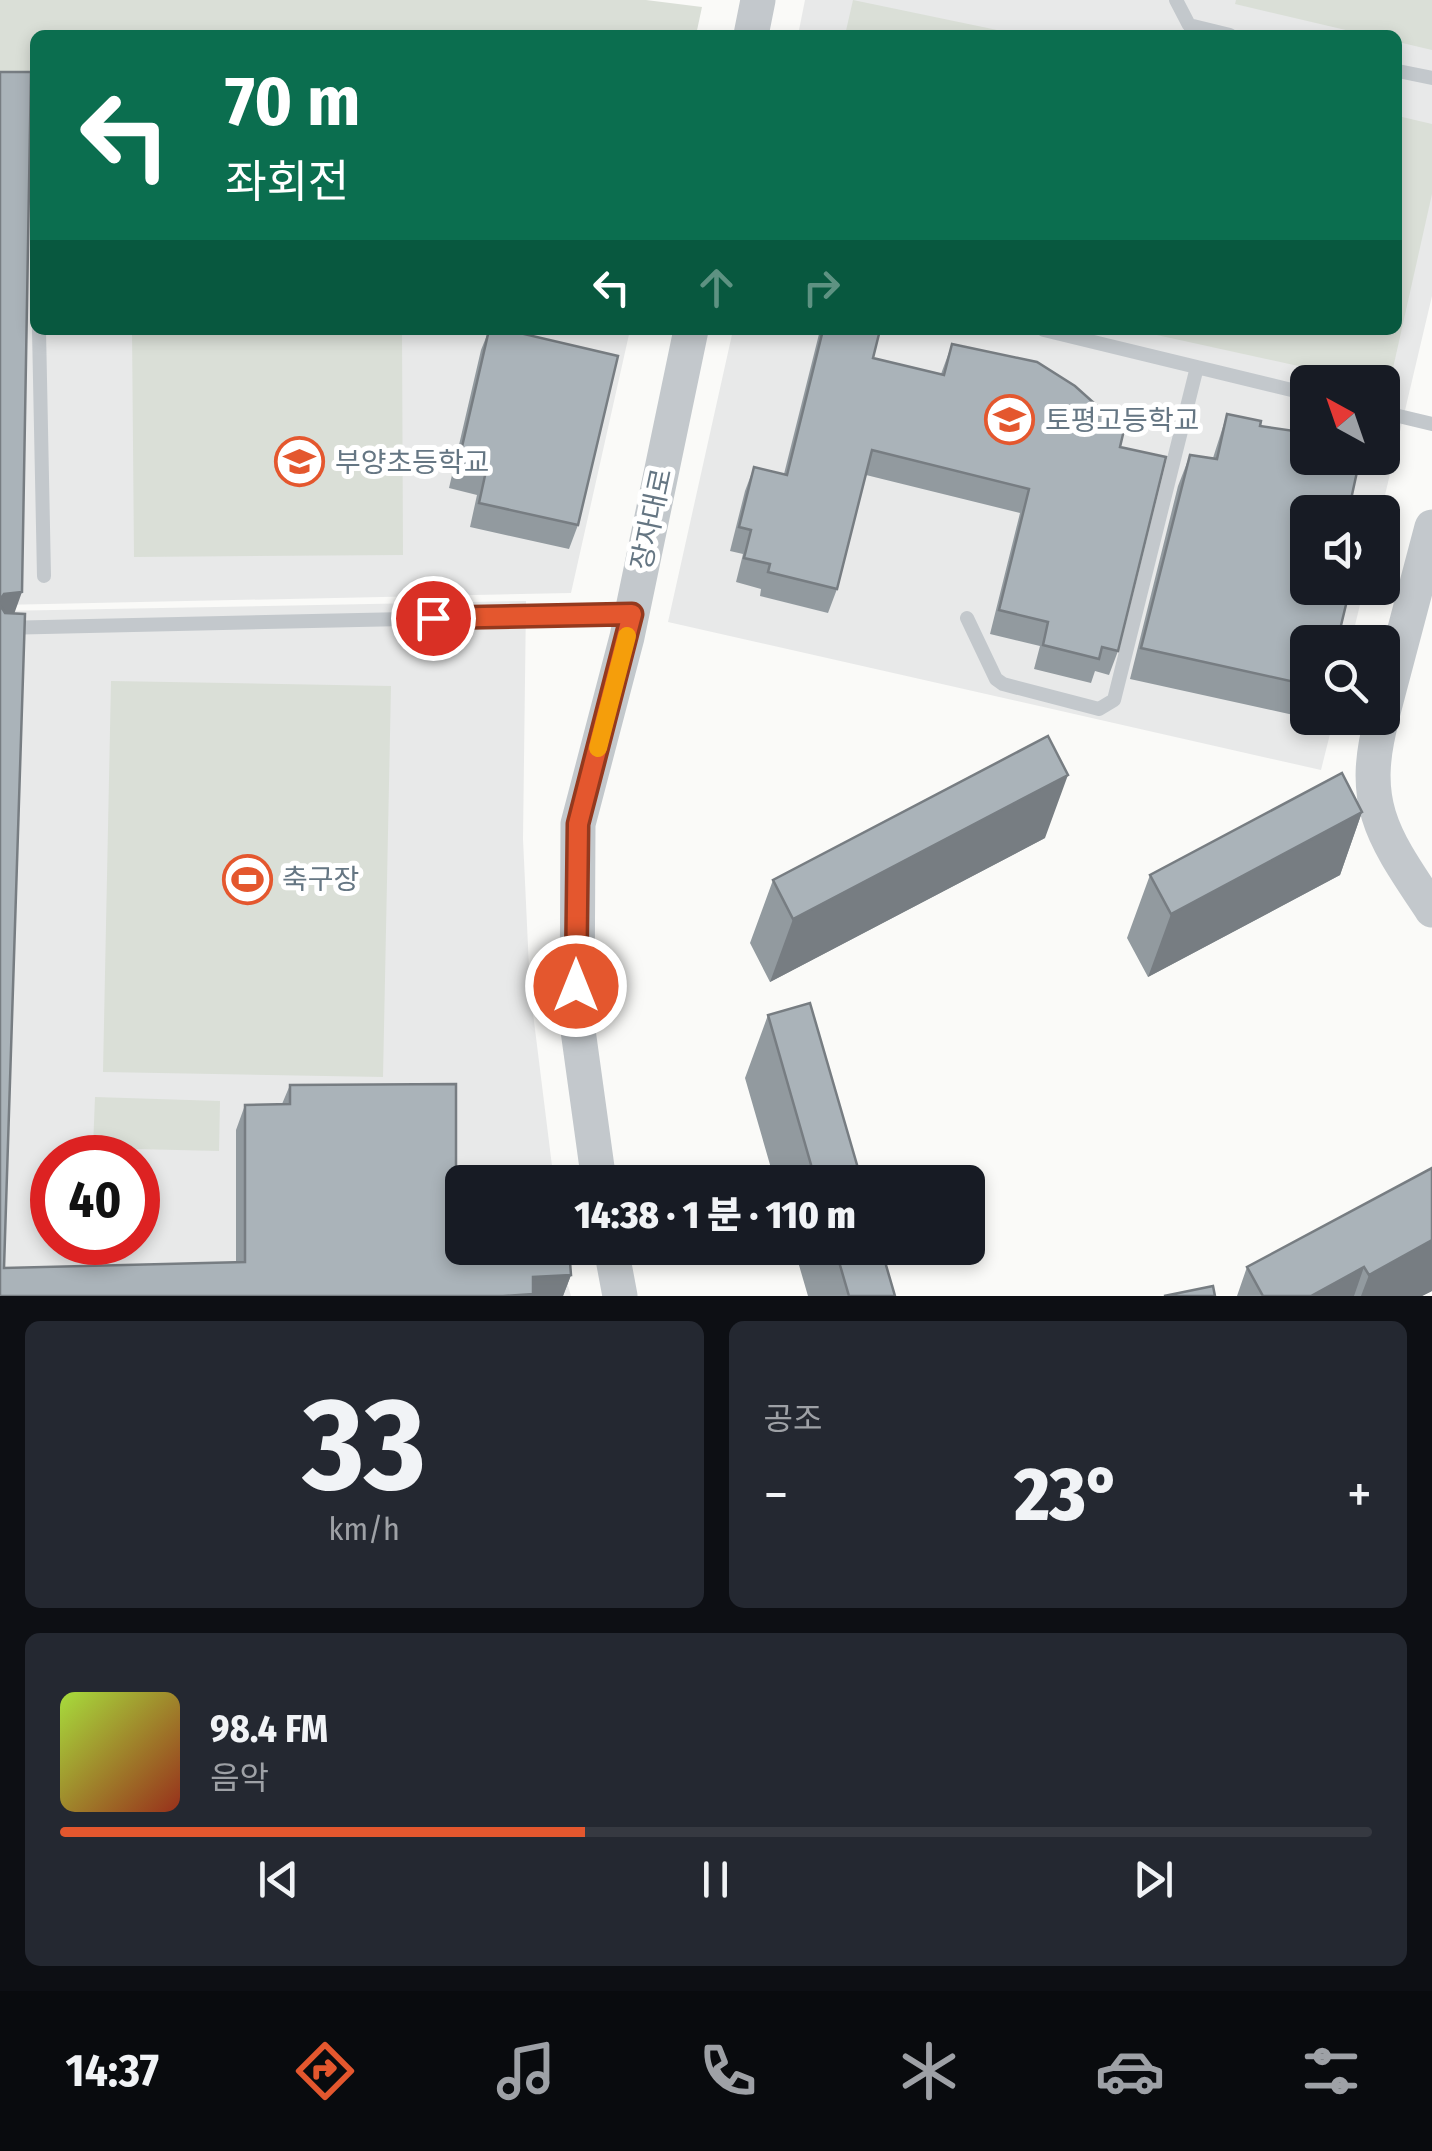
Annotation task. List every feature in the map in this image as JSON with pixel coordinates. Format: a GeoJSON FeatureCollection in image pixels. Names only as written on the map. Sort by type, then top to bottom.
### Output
{"type":"FeatureCollection","features":[{"type":"Feature","properties":{"kind":"street"},"geometry":{"type":"LineString","coordinates":[[752,30],[758,0]]}},
{"type":"Feature","properties":{"kind":"street","name":"장자대로"},"geometry":{"type":"LineString","coordinates":[[597,1165],[576,1023],[578,824],[632,614],[690,335]]}},
{"type":"Feature","properties":{"kind":"street"},"geometry":{"type":"LineString","coordinates":[[1400,648],[1432,527]]}},
{"type":"Feature","properties":{"kind":"street"},"geometry":{"type":"LineString","coordinates":[[1379,735],[1372,772],[1374,802],[1392,850],[1432,910]]}},
{"type":"Feature","properties":{"kind":"street"},"geometry":{"type":"LineString","coordinates":[[614,1265],[620,1296]]}},
{"type":"Feature","properties":{"kind":"lane"},"geometry":{"type":"LineString","coordinates":[[1176,0],[1189,25],[1210,30]]}},
{"type":"Feature","properties":{"kind":"lane"},"geometry":{"type":"LineString","coordinates":[[1402,71],[1432,78]]}},
{"type":"Feature","properties":{"kind":"lane"},"geometry":{"type":"LineString","coordinates":[[39,335],[44,576]]}},
{"type":"Feature","properties":{"kind":"lane"},"geometry":{"type":"LineString","coordinates":[[1065,335],[1290,390]]}},
{"type":"Feature","properties":{"kind":"lane"},"geometry":{"type":"LineString","coordinates":[[967,618],[988,666],[1003,684],[1099,709],[1114,700],[1196,367]]}},
{"type":"Feature","properties":{"kind":"lane"},"geometry":{"type":"LineString","coordinates":[[1400,416],[1432,424]]}},
{"type":"Feature","properties":{"kind":"lane"},"geometry":{"type":"LineString","coordinates":[[0,628],[632,614]]}},
{"type":"Feature","properties":{"kind":"shaded area"},"geometry":{"type":"Polygon","coordinates":[[[0,0],[646,0],[702,7],[697,30],[30,30],[30,91],[0,89],[0,0]]]}},
{"type":"Feature","properties":{"kind":"shaded area","name":"토평고등학교"},"geometry":{"type":"Polygon","coordinates":[[[805,0],[1432,0],[1432,296],[1400,432],[1400,365],[1290,365],[1290,475],[1390,475],[1385,495],[1290,495],[1290,605],[1360,605],[1355,625],[1290,625],[1290,735],[1330,735],[1321,770],[668,622],[732,335],[1402,335],[1402,30],[799,30],[805,0]]]}},
{"type":"Feature","properties":{"kind":"shaded area"},"geometry":{"type":"Polygon","coordinates":[[[853,0],[997,30],[846,30],[853,0]]]}},
{"type":"Feature","properties":{"kind":"shaded area"},"geometry":{"type":"Polygon","coordinates":[[[1236,0],[1432,0],[1432,50],[1402,43],[1402,30],[1346,30],[1235,4],[1236,0]]]}},
{"type":"Feature","properties":{"kind":"shaded area","name":"부양초등학교"},"geometry":{"type":"Polygon","coordinates":[[[0,89],[30,91],[30,335],[629,335],[571,593],[0,605],[0,89]]]}},
{"type":"Feature","properties":{"kind":"shaded area"},"geometry":{"type":"Polygon","coordinates":[[[1402,117],[1432,124],[1432,194],[1402,328],[1402,117]]]}},
{"type":"Feature","properties":{"kind":"shaded area"},"geometry":{"type":"Polygon","coordinates":[[[132,335],[402,335],[403,555],[134,557],[132,335]]]}},
{"type":"Feature","properties":{"kind":"shaded area"},"geometry":{"type":"Polygon","coordinates":[[[1157,335],[1400,335],[1394,365],[1293,365],[1157,335]]]}},
{"type":"Feature","properties":{"kind":"shaded area"},"geometry":{"type":"Polygon","coordinates":[[[526,601],[523,839],[530,989],[552,1165],[445,1165],[445,1265],[527,1265],[565,1275],[571,1296],[0,1296],[0,611],[526,601]]]}},
{"type":"Feature","properties":{"kind":"shaded area","name":"축구장"},"geometry":{"type":"Polygon","coordinates":[[[111,681],[391,686],[383,1077],[103,1072],[111,681]]]}},
{"type":"Feature","properties":{"kind":"shaded area"},"geometry":{"type":"Polygon","coordinates":[[[95,1097],[220,1101],[219,1151],[160,1150],[160,1135],[94,1135],[95,1097]]]}},
{"type":"Feature","properties":{"kind":"building"},"geometry":{"type":"Polygon","coordinates":[[[0,72],[30,72],[22,592],[4,594],[0,600],[0,72]]]}},
{"type":"Feature","properties":{"kind":"building"},"geometry":{"type":"Polygon","coordinates":[[[488,335],[528,335],[618,356],[578,525],[479,503],[486,471],[458,464],[488,335]]]}},
{"type":"Feature","properties":{"kind":"building"},"geometry":{"type":"Polygon","coordinates":[[[822,335],[879,335],[873,358],[944,375],[952,344],[1037,362],[1075,386],[1124,430],[1120,447],[1166,457],[1118,651],[1102,647],[1099,659],[1043,645],[1048,622],[999,610],[1029,489],[872,450],[837,589],[768,572],[770,564],[744,558],[751,530],[739,527],[754,467],[787,475],[822,335]]]}},
{"type":"Feature","properties":{"kind":"building"},"geometry":{"type":"Polygon","coordinates":[[[1227,414],[1261,421],[1260,426],[1290,430],[1290,475],[1356,475],[1352,495],[1290,495],[1290,605],[1346,605],[1341,625],[1290,625],[1290,681],[1141,648],[1190,455],[1217,459],[1227,414]]]}},
{"type":"Feature","properties":{"kind":"building"},"geometry":{"type":"Polygon","coordinates":[[[0,605],[5,613],[25,614],[4,1268],[245,1262],[245,1105],[290,1104],[290,1085],[456,1084],[456,1165],[445,1165],[445,1265],[570,1265],[571,1275],[533,1277],[533,1294],[503,1296],[0,1296],[0,605]]]}},
{"type":"Feature","properties":{"kind":"building"},"geometry":{"type":"Polygon","coordinates":[[[1048,736],[1068,775],[793,919],[773,880],[1048,736]]]}},
{"type":"Feature","properties":{"kind":"building"},"geometry":{"type":"Polygon","coordinates":[[[1342,773],[1362,812],[1171,914],[1150,875],[1342,773]]]}},
{"type":"Feature","properties":{"kind":"building"},"geometry":{"type":"Polygon","coordinates":[[[810,1003],[857,1165],[811,1165],[768,1015],[810,1003]]]}},
{"type":"Feature","properties":{"kind":"building"},"geometry":{"type":"Polygon","coordinates":[[[1432,1168],[1432,1240],[1369,1275],[1364,1267],[1311,1296],[1263,1296],[1247,1267],[1432,1168]]]}},
{"type":"Feature","properties":{"kind":"building"},"geometry":{"type":"Polygon","coordinates":[[[840,1265],[886,1265],[895,1296],[849,1296],[840,1265]]]}},
{"type":"Feature","properties":{"kind":"building"},"geometry":{"type":"Polygon","coordinates":[[[1213,1286],[1215,1296],[1164,1296],[1213,1286]]]}},
{"type":"Feature","properties":{"kind":"slow traffic"},"geometry":{"type":"LineString","coordinates":[[598,748],[627,636]]}},
{"type":"Feature","properties":{"kind":"place","name":"토평고등학교"},"geometry":{"type":"Point","coordinates":[1010,420]}},
{"type":"Feature","properties":{"kind":"place","name":"부양초등학교"},"geometry":{"type":"Point","coordinates":[300,462]}},
{"type":"Feature","properties":{"kind":"place","name":"축구장"},"geometry":{"type":"Point","coordinates":[247,879]}},
{"type":"Feature","properties":{"kind":"route"},"geometry":{"type":"LineString","coordinates":[[433,618],[632,614],[578,824],[576,986]]}}]}
